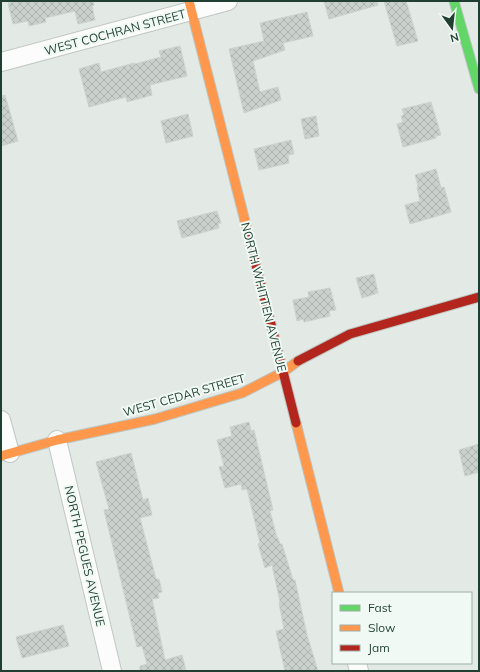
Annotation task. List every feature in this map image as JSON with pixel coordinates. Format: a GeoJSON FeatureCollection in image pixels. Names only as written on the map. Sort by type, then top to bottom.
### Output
{"type":"FeatureCollection","features":[{"type":"Feature","properties":{"kind":"street","name":"WEST COCHRAN STREET"},"geometry":{"type":"LineString","coordinates":[[1,62],[190,6],[228,1]]}},
{"type":"Feature","properties":{"kind":"street"},"geometry":{"type":"LineString","coordinates":[[454,1],[474,54],[479,89]]}},
{"type":"Feature","properties":{"kind":"street","name":"NORTH WHITTEN AVENUE"},"geometry":{"type":"LineString","coordinates":[[190,6],[339,592]]}},
{"type":"Feature","properties":{"kind":"street","name":"WEST CEDAR STREET"},"geometry":{"type":"LineString","coordinates":[[6,454],[57,440],[155,419],[242,393],[283,372],[304,357],[350,334],[479,297]]}},
{"type":"Feature","properties":{"kind":"street"},"geometry":{"type":"LineString","coordinates":[[1,420],[6,454]]}},
{"type":"Feature","properties":{"kind":"street","name":"NORTH PEGUES AVENUE"},"geometry":{"type":"LineString","coordinates":[[57,440],[112,671]]}},
{"type":"Feature","properties":{"kind":"building"},"geometry":{"type":"Polygon","coordinates":[[[18,1],[93,1],[94,5],[92,6],[95,20],[78,24],[75,11],[45,18],[46,22],[29,26],[28,21],[13,24],[8,3],[18,1]]]}},
{"type":"Feature","properties":{"kind":"building"},"geometry":{"type":"Polygon","coordinates":[[[324,1],[377,1],[378,5],[329,19],[324,1]]]}},
{"type":"Feature","properties":{"kind":"building"},"geometry":{"type":"Polygon","coordinates":[[[384,1],[406,1],[418,41],[397,46],[384,1]]]}},
{"type":"Feature","properties":{"kind":"building"},"geometry":{"type":"Polygon","coordinates":[[[307,12],[313,36],[283,43],[285,50],[253,61],[260,92],[278,87],[281,100],[244,113],[229,49],[264,41],[260,23],[307,12]]]}},
{"type":"Feature","properties":{"kind":"building"},"geometry":{"type":"Polygon","coordinates":[[[180,46],[187,76],[150,85],[152,95],[127,102],[126,97],[89,107],[79,69],[99,63],[101,72],[161,57],[159,51],[180,46]]]}},
{"type":"Feature","properties":{"kind":"building"},"geometry":{"type":"Polygon","coordinates":[[[5,95],[18,141],[1,146],[1,96],[5,95]]]}},
{"type":"Feature","properties":{"kind":"building"},"geometry":{"type":"Polygon","coordinates":[[[431,102],[441,135],[436,136],[436,138],[403,147],[397,124],[403,122],[401,116],[404,115],[402,109],[431,102]]]}},
{"type":"Feature","properties":{"kind":"building"},"geometry":{"type":"Polygon","coordinates":[[[188,114],[193,136],[166,143],[161,121],[188,114]]]}},
{"type":"Feature","properties":{"kind":"building"},"geometry":{"type":"Polygon","coordinates":[[[316,116],[319,136],[305,139],[301,119],[316,116]]]}},
{"type":"Feature","properties":{"kind":"building"},"geometry":{"type":"Polygon","coordinates":[[[291,140],[294,154],[288,155],[289,163],[259,170],[254,149],[291,140]]]}},
{"type":"Feature","properties":{"kind":"building"},"geometry":{"type":"Polygon","coordinates":[[[436,169],[441,188],[444,187],[451,212],[410,224],[405,205],[420,201],[415,175],[436,169]]]}},
{"type":"Feature","properties":{"kind":"building"},"geometry":{"type":"Polygon","coordinates":[[[217,211],[221,223],[218,224],[219,228],[182,238],[177,221],[217,211]]]}},
{"type":"Feature","properties":{"kind":"building"},"geometry":{"type":"Polygon","coordinates":[[[374,274],[378,293],[362,298],[356,278],[374,274]]]}},
{"type":"Feature","properties":{"kind":"building"},"geometry":{"type":"Polygon","coordinates":[[[330,288],[336,310],[329,311],[330,316],[304,322],[303,319],[297,321],[293,300],[309,297],[308,292],[330,288]]]}},
{"type":"Feature","properties":{"kind":"building"},"geometry":{"type":"Polygon","coordinates":[[[249,422],[251,431],[254,430],[273,510],[270,511],[277,538],[280,544],[282,544],[293,580],[295,580],[307,635],[318,671],[285,671],[276,631],[284,629],[272,565],[265,568],[258,544],[260,543],[247,489],[242,490],[241,484],[225,488],[219,467],[224,466],[217,440],[232,436],[230,427],[249,422]]]}},
{"type":"Feature","properties":{"kind":"building"},"geometry":{"type":"Polygon","coordinates":[[[479,444],[479,472],[465,476],[459,450],[479,444]]]}},
{"type":"Feature","properties":{"kind":"building"},"geometry":{"type":"Polygon","coordinates":[[[131,453],[143,500],[148,498],[152,515],[140,518],[156,579],[159,579],[162,592],[158,593],[159,598],[152,599],[165,660],[182,655],[186,671],[140,671],[140,666],[147,664],[142,646],[137,647],[104,510],[109,509],[96,462],[131,453]]]}},
{"type":"Feature","properties":{"kind":"building"},"geometry":{"type":"Polygon","coordinates":[[[63,625],[69,646],[22,658],[16,637],[63,625]]]}},
{"type":"Feature","properties":{"kind":"traffic: fast"},"geometry":{"type":"LineString","coordinates":[[454,1],[479,89]]}},
{"type":"Feature","properties":{"kind":"traffic: slow"},"geometry":{"type":"LineString","coordinates":[[189,1],[249,237]]}},
{"type":"Feature","properties":{"kind":"traffic: slow"},"geometry":{"type":"LineString","coordinates":[[1,456],[57,440],[155,419],[242,393],[283,372],[298,361]]}},
{"type":"Feature","properties":{"kind":"traffic: slow"},"geometry":{"type":"LineString","coordinates":[[296,423],[339,592]]}},
{"type":"Feature","properties":{"kind":"traffic: jam"},"geometry":{"type":"LineString","coordinates":[[249,237],[296,423]]}},
{"type":"Feature","properties":{"kind":"traffic: jam"},"geometry":{"type":"LineString","coordinates":[[298,361],[350,334],[479,297]]}}]}
